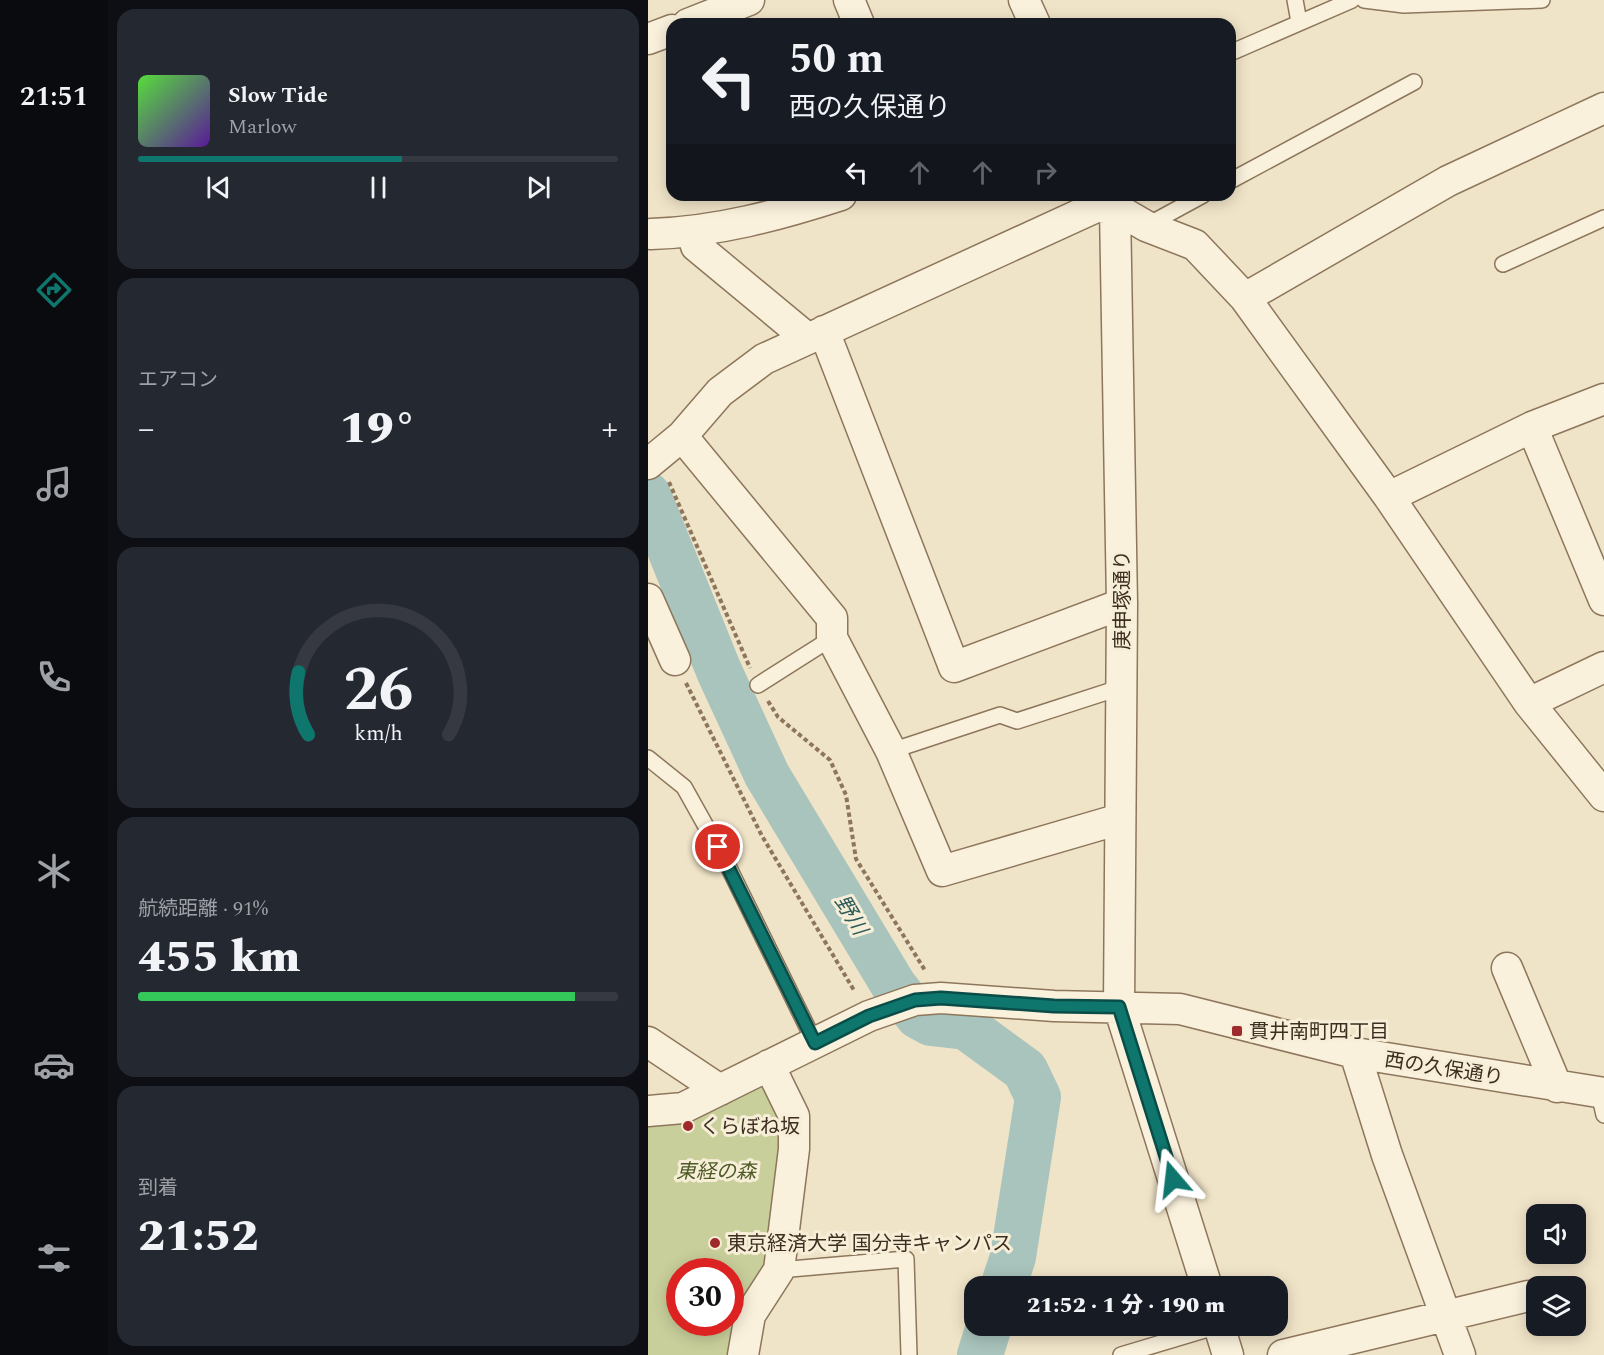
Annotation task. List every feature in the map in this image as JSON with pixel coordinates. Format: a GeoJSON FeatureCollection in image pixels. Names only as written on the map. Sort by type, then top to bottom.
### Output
{"type":"FeatureCollection","features":[{"type":"Feature","properties":{"kind":"street"},"geometry":{"type":"LineString","coordinates":[[703,18],[749,0]]}},
{"type":"Feature","properties":{"kind":"street"},"geometry":{"type":"LineString","coordinates":[[849,0],[856,18]]}},
{"type":"Feature","properties":{"kind":"street"},"geometry":{"type":"LineString","coordinates":[[1024,0],[1032,18]]}},
{"type":"Feature","properties":{"kind":"street"},"geometry":{"type":"LineString","coordinates":[[648,39],[666,32]]}},
{"type":"Feature","properties":{"kind":"street"},"geometry":{"type":"LineString","coordinates":[[1245,298],[1448,181],[1604,108]]}},
{"type":"Feature","properties":{"kind":"street"},"geometry":{"type":"LineString","coordinates":[[651,234],[693,233],[784,213],[822,201]]}},
{"type":"Feature","properties":{"kind":"street"},"geometry":{"type":"LineString","coordinates":[[653,460],[682,436],[720,392],[764,359],[1112,201],[1146,226],[1195,244],[1245,298],[1389,497],[1529,703],[1604,796]]}},
{"type":"Feature","properties":{"kind":"street","name":"庚申塚通り"},"geometry":{"type":"LineString","coordinates":[[1112,201],[1122,604],[1119,1007],[1204,1276]]}},
{"type":"Feature","properties":{"kind":"street"},"geometry":{"type":"LineString","coordinates":[[693,233],[696,246],[816,335],[954,667],[1122,604]]}},
{"type":"Feature","properties":{"kind":"street"},"geometry":{"type":"LineString","coordinates":[[1389,497],[1532,427],[1604,399]]}},
{"type":"Feature","properties":{"kind":"street"},"geometry":{"type":"LineString","coordinates":[[1532,427],[1604,600]]}},
{"type":"Feature","properties":{"kind":"street"},"geometry":{"type":"LineString","coordinates":[[682,436],[832,618],[832,638],[891,751],[942,871],[1120,819]]}},
{"type":"Feature","properties":{"kind":"street"},"geometry":{"type":"LineString","coordinates":[[648,599],[675,660]]}},
{"type":"Feature","properties":{"kind":"street"},"geometry":{"type":"LineString","coordinates":[[1529,703],[1604,667]]}},
{"type":"Feature","properties":{"kind":"street"},"geometry":{"type":"LineString","coordinates":[[1507,968],[1557,1087]]}},
{"type":"Feature","properties":{"kind":"street","name":"西の久保通り"},"geometry":{"type":"LineString","coordinates":[[873,1015],[915,1000],[936,998],[1054,1006],[1180,1010],[1355,1053],[1557,1087],[1602,1100]]}},
{"type":"Feature","properties":{"kind":"street"},"geometry":{"type":"LineString","coordinates":[[648,1111],[683,1108],[873,1015]]}},
{"type":"Feature","properties":{"kind":"street"},"geometry":{"type":"LineString","coordinates":[[648,1042],[720,1090]]}},
{"type":"Feature","properties":{"kind":"street"},"geometry":{"type":"LineString","coordinates":[[1355,1053],[1388,1155],[1460,1355]]}},
{"type":"Feature","properties":{"kind":"street"},"geometry":{"type":"LineString","coordinates":[[743,1355],[750,1315],[779,1270],[794,1149],[794,1116],[770,1065]]}},
{"type":"Feature","properties":{"kind":"street"},"geometry":{"type":"LineString","coordinates":[[1283,1355],[1526,1296]]}},
{"type":"Feature","properties":{"kind":"street"},"geometry":{"type":"LineString","coordinates":[[1221,1336],[1228,1355]]}},
{"type":"Feature","properties":{"kind":"lane"},"geometry":{"type":"LineString","coordinates":[[1295,0],[1299,22]]}},
{"type":"Feature","properties":{"kind":"lane"},"geometry":{"type":"LineString","coordinates":[[1236,50],[1352,0]]}},
{"type":"Feature","properties":{"kind":"lane"},"geometry":{"type":"LineString","coordinates":[[1364,0],[1404,5],[1542,0]]}},
{"type":"Feature","properties":{"kind":"lane"},"geometry":{"type":"LineString","coordinates":[[1236,178],[1414,82]]}},
{"type":"Feature","properties":{"kind":"lane"},"geometry":{"type":"LineString","coordinates":[[1146,226],[1192,201]]}},
{"type":"Feature","properties":{"kind":"lane"},"geometry":{"type":"LineString","coordinates":[[1503,264],[1604,218]]}},
{"type":"Feature","properties":{"kind":"lane"},"geometry":{"type":"LineString","coordinates":[[758,686],[832,638]]}},
{"type":"Feature","properties":{"kind":"lane"},"geometry":{"type":"LineString","coordinates":[[891,751],[1000,715],[1017,721],[1122,687]]}},
{"type":"Feature","properties":{"kind":"lane"},"geometry":{"type":"LineString","coordinates":[[648,758],[684,787],[727,864],[815,1043]]}},
{"type":"Feature","properties":{"kind":"lane"},"geometry":{"type":"LineString","coordinates":[[779,1270],[906,1259],[909,1355]]}},
{"type":"Feature","properties":{"kind":"lane"},"geometry":{"type":"LineString","coordinates":[[1121,1355],[1185,1336]]}},
{"type":"Feature","properties":{"kind":"path"},"geometry":{"type":"LineString","coordinates":[[653,460],[758,686],[778,717],[830,760],[846,795],[856,859],[936,998]]}},
{"type":"Feature","properties":{"kind":"path"},"geometry":{"type":"LineString","coordinates":[[675,660],[762,836],[873,1015]]}},
{"type":"Feature","properties":{"kind":"green space","name":"東経の森"},"geometry":{"type":"Polygon","coordinates":[[[769,1073],[792,1118],[774,1268],[741,1355],[648,1355],[648,1114],[769,1073]]]}},
{"type":"Feature","properties":{"kind":"waterway","name":"野川"},"geometry":{"type":"LineString","coordinates":[[648,495],[719,671],[767,775],[894,986],[918,1016],[931,1023],[966,1027],[1025,1070],[1038,1097],[1013,1257],[1007,1276]]}},
{"type":"Feature","properties":{"kind":"waterway","name":"野川"},"geometry":{"type":"LineString","coordinates":[[980,1355],[986,1336]]}},
{"type":"Feature","properties":{"kind":"place","name":"貫井南町四丁目"},"geometry":{"type":"Point","coordinates":[1237,1031]}},
{"type":"Feature","properties":{"kind":"place","name":"くらぼね坂"},"geometry":{"type":"Point","coordinates":[688,1126]}},
{"type":"Feature","properties":{"kind":"place","name":"東京経済大学 国分寺キャンパス"},"geometry":{"type":"Point","coordinates":[715,1243]}},
{"type":"Feature","properties":{"kind":"route"},"geometry":{"type":"LineString","coordinates":[[718,847],[815,1043],[869,1016],[915,1000],[941,998],[1054,1006],[1119,1007],[1173,1179]]}}]}
